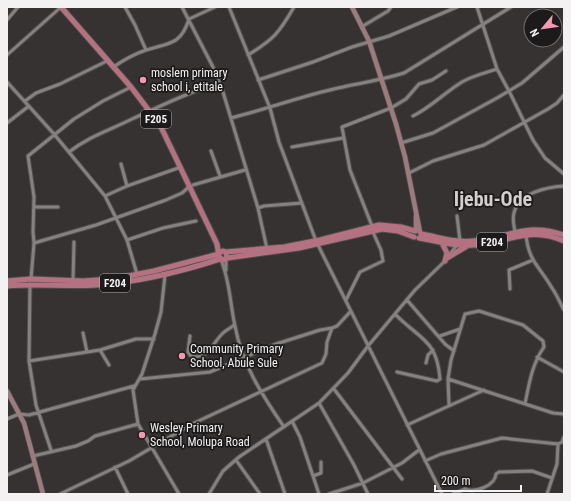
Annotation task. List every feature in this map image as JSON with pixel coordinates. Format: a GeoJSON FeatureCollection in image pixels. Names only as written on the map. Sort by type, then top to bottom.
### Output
{"type":"FeatureCollection","features":[{"type":"Feature","properties":{"kind":"main road","name":"F205"},"geometry":{"type":"LineString","coordinates":[[62,7],[165,128],[223,256]]}},
{"type":"Feature","properties":{"kind":"main road","name":"F205"},"geometry":{"type":"LineString","coordinates":[[62,7],[115,66],[150,110],[163,129],[180,167],[191,186]]}},
{"type":"Feature","properties":{"kind":"main road","name":"F204"},"geometry":{"type":"LineString","coordinates":[[7,286],[30,281],[96,285],[138,280],[223,256],[317,243],[372,228],[418,234],[467,245],[480,245],[526,234],[542,234],[564,241]]}},
{"type":"Feature","properties":{"kind":"main road","name":"F204"},"geometry":{"type":"LineString","coordinates":[[418,234],[442,244],[479,240],[540,228],[564,235]]}},
{"type":"Feature","properties":{"kind":"main road","name":"F204"},"geometry":{"type":"LineString","coordinates":[[7,281],[102,280],[223,256],[317,243]]}},
{"type":"Feature","properties":{"kind":"main road"},"geometry":{"type":"LineString","coordinates":[[442,244],[447,253],[446,259]]}},
{"type":"Feature","properties":{"kind":"main road"},"geometry":{"type":"LineString","coordinates":[[446,259],[467,245]]}},
{"type":"Feature","properties":{"kind":"street"},"geometry":{"type":"LineString","coordinates":[[7,20],[13,8],[18,7]]}},
{"type":"Feature","properties":{"kind":"street"},"geometry":{"type":"LineString","coordinates":[[7,55],[62,7]]}},
{"type":"Feature","properties":{"kind":"street"},"geometry":{"type":"LineString","coordinates":[[125,7],[136,25],[146,50]]}},
{"type":"Feature","properties":{"kind":"street"},"geometry":{"type":"LineString","coordinates":[[182,7],[213,67],[219,83],[258,208],[267,249]]}},
{"type":"Feature","properties":{"kind":"street"},"geometry":{"type":"LineString","coordinates":[[115,66],[125,59],[178,39],[185,31],[189,19],[214,7]]}},
{"type":"Feature","properties":{"kind":"street"},"geometry":{"type":"LineString","coordinates":[[229,7],[270,108],[279,142],[317,243],[442,494]]}},
{"type":"Feature","properties":{"kind":"street"},"geometry":{"type":"LineString","coordinates":[[248,55],[274,37],[286,22],[294,7]]}},
{"type":"Feature","properties":{"kind":"street"},"geometry":{"type":"LineString","coordinates":[[352,7],[363,26],[369,41],[391,108],[409,173],[418,234]]}},
{"type":"Feature","properties":{"kind":"street"},"geometry":{"type":"LineString","coordinates":[[363,26],[391,10],[392,7]]}},
{"type":"Feature","properties":{"kind":"street"},"geometry":{"type":"LineString","coordinates":[[258,80],[313,62],[369,41],[379,40],[411,28],[457,7]]}},
{"type":"Feature","properties":{"kind":"street"},"geometry":{"type":"LineString","coordinates":[[477,7],[481,26],[497,69],[510,91],[524,122],[541,154],[564,174]]}},
{"type":"Feature","properties":{"kind":"street"},"geometry":{"type":"LineString","coordinates":[[231,118],[333,89],[389,78],[410,70],[511,7]]}},
{"type":"Feature","properties":{"kind":"street"},"geometry":{"type":"LineString","coordinates":[[401,143],[441,130],[510,91],[522,83],[564,47]]}},
{"type":"Feature","properties":{"kind":"street"},"geometry":{"type":"LineString","coordinates":[[25,101],[36,93],[60,84],[107,61]]}},
{"type":"Feature","properties":{"kind":"street"},"geometry":{"type":"LineString","coordinates":[[413,116],[432,106],[438,99],[464,81],[497,69]]}},
{"type":"Feature","properties":{"kind":"street"},"geometry":{"type":"LineString","coordinates":[[346,300],[360,272],[383,261],[381,250],[350,170],[342,127],[391,108],[406,99],[419,84],[432,80],[446,71]]}},
{"type":"Feature","properties":{"kind":"street"},"geometry":{"type":"LineString","coordinates":[[7,82],[54,134],[105,196],[127,240],[137,274]]}},
{"type":"Feature","properties":{"kind":"street"},"geometry":{"type":"LineString","coordinates":[[69,152],[83,141],[150,110],[180,98],[190,92],[219,83]]}},
{"type":"Feature","properties":{"kind":"street"},"geometry":{"type":"LineString","coordinates":[[51,450],[38,412],[29,361],[30,281],[34,243],[34,207],[33,188],[26,158],[74,119],[131,87]]}},
{"type":"Feature","properties":{"kind":"street"},"geometry":{"type":"LineString","coordinates":[[409,173],[433,161],[484,145],[557,103],[564,95]]}},
{"type":"Feature","properties":{"kind":"street"},"geometry":{"type":"LineString","coordinates":[[7,123],[29,106]]}},
{"type":"Feature","properties":{"kind":"street"},"geometry":{"type":"LineString","coordinates":[[292,147],[343,138]]}},
{"type":"Feature","properties":{"kind":"street"},"geometry":{"type":"LineString","coordinates":[[211,151],[220,176]]}},
{"type":"Feature","properties":{"kind":"street"},"geometry":{"type":"LineString","coordinates":[[121,164],[127,186]]}},
{"type":"Feature","properties":{"kind":"street"},"geometry":{"type":"LineString","coordinates":[[105,196],[127,186],[180,167]]}},
{"type":"Feature","properties":{"kind":"street"},"geometry":{"type":"LineString","coordinates":[[34,243],[96,225],[171,198],[191,186],[220,176],[245,170]]}},
{"type":"Feature","properties":{"kind":"street"},"geometry":{"type":"LineString","coordinates":[[515,232],[514,213],[520,201],[542,190],[564,186]]}},
{"type":"Feature","properties":{"kind":"street"},"geometry":{"type":"LineString","coordinates":[[258,208],[302,203]]}},
{"type":"Feature","properties":{"kind":"street"},"geometry":{"type":"LineString","coordinates":[[34,207],[58,207]]}},
{"type":"Feature","properties":{"kind":"street"},"geometry":{"type":"LineString","coordinates":[[209,494],[223,471],[236,460],[259,442],[266,440],[319,403],[334,389],[395,314],[459,243],[457,216]]}},
{"type":"Feature","properties":{"kind":"street"},"geometry":{"type":"LineString","coordinates":[[127,240],[163,228],[196,221]]}},
{"type":"Feature","properties":{"kind":"street"},"geometry":{"type":"LineString","coordinates":[[526,234],[528,247],[533,260],[543,277],[552,287],[564,310]]}},
{"type":"Feature","properties":{"kind":"street"},"geometry":{"type":"LineString","coordinates":[[73,281],[74,242]]}},
{"type":"Feature","properties":{"kind":"street"},"geometry":{"type":"LineString","coordinates":[[223,256],[234,325],[244,356],[261,392],[284,427]]}},
{"type":"Feature","properties":{"kind":"street"},"geometry":{"type":"LineString","coordinates":[[510,290],[508,270],[533,260]]}},
{"type":"Feature","properties":{"kind":"street"},"geometry":{"type":"LineString","coordinates":[[165,273],[161,312],[154,339],[140,379],[134,386],[133,390],[138,424],[179,494]]}},
{"type":"Feature","properties":{"kind":"street"},"geometry":{"type":"LineString","coordinates":[[407,300],[440,336],[445,344],[454,351]]}},
{"type":"Feature","properties":{"kind":"street"},"geometry":{"type":"LineString","coordinates":[[449,405],[448,379],[460,329],[466,314],[479,311],[523,325],[539,337],[544,344],[537,357],[529,383],[525,404]]}},
{"type":"Feature","properties":{"kind":"street"},"geometry":{"type":"LineString","coordinates":[[140,379],[210,372],[244,356],[307,334],[337,326],[351,312]]}},
{"type":"Feature","properties":{"kind":"street"},"geometry":{"type":"LineString","coordinates":[[395,314],[420,334],[433,350],[439,361],[440,380],[421,379],[397,372]]}},
{"type":"Feature","properties":{"kind":"street"},"geometry":{"type":"LineString","coordinates":[[190,336],[188,352],[191,356],[201,357],[206,354],[224,331],[234,325]]}},
{"type":"Feature","properties":{"kind":"street"},"geometry":{"type":"LineString","coordinates":[[60,494],[152,448],[192,424],[252,394],[261,392],[324,361],[327,342],[332,328]]}},
{"type":"Feature","properties":{"kind":"street"},"geometry":{"type":"LineString","coordinates":[[440,336],[460,329]]}},
{"type":"Feature","properties":{"kind":"street"},"geometry":{"type":"LineString","coordinates":[[83,333],[87,352]]}},
{"type":"Feature","properties":{"kind":"street"},"geometry":{"type":"LineString","coordinates":[[29,361],[100,350],[136,340],[154,339]]}},
{"type":"Feature","properties":{"kind":"street"},"geometry":{"type":"LineString","coordinates":[[100,350],[109,365]]}},
{"type":"Feature","properties":{"kind":"street"},"geometry":{"type":"LineString","coordinates":[[426,363],[428,354],[433,350]]}},
{"type":"Feature","properties":{"kind":"street"},"geometry":{"type":"LineString","coordinates":[[537,357],[564,372]]}},
{"type":"Feature","properties":{"kind":"street"},"geometry":{"type":"LineString","coordinates":[[448,379],[553,413],[564,414]]}},
{"type":"Feature","properties":{"kind":"street"},"geometry":{"type":"LineString","coordinates":[[7,419],[19,414],[29,415],[134,386]]}},
{"type":"Feature","properties":{"kind":"street"},"geometry":{"type":"LineString","coordinates":[[334,389],[402,479]]}},
{"type":"Feature","properties":{"kind":"street"},"geometry":{"type":"LineString","coordinates":[[7,390],[24,423],[43,494]]}},
{"type":"Feature","properties":{"kind":"street"},"geometry":{"type":"LineString","coordinates":[[407,425],[484,390]]}},
{"type":"Feature","properties":{"kind":"street"},"geometry":{"type":"LineString","coordinates":[[319,403],[368,494]]}},
{"type":"Feature","properties":{"kind":"street"},"geometry":{"type":"LineString","coordinates":[[292,421],[300,437],[319,494]]}},
{"type":"Feature","properties":{"kind":"street"},"geometry":{"type":"LineString","coordinates":[[33,456],[51,450],[76,446],[95,436],[138,424]]}},
{"type":"Feature","properties":{"kind":"street"},"geometry":{"type":"LineString","coordinates":[[425,461],[441,454],[502,438],[558,444],[562,442],[564,437]]}},
{"type":"Feature","properties":{"kind":"street"},"geometry":{"type":"LineString","coordinates":[[266,440],[285,494]]}},
{"type":"Feature","properties":{"kind":"street"},"geometry":{"type":"LineString","coordinates":[[547,494],[556,464],[558,444]]}},
{"type":"Feature","properties":{"kind":"street"},"geometry":{"type":"LineString","coordinates":[[329,494],[363,483],[393,467],[419,450]]}},
{"type":"Feature","properties":{"kind":"street"},"geometry":{"type":"LineString","coordinates":[[236,460],[260,494]]}},
{"type":"Feature","properties":{"kind":"street"},"geometry":{"type":"LineString","coordinates":[[313,476],[321,473],[321,462]]}},
{"type":"Feature","properties":{"kind":"street"},"geometry":{"type":"LineString","coordinates":[[7,475],[34,464]]}},
{"type":"Feature","properties":{"kind":"street"},"geometry":{"type":"LineString","coordinates":[[115,467],[128,494]]}},
{"type":"Feature","properties":{"kind":"street"},"geometry":{"type":"LineString","coordinates":[[453,494],[465,489],[469,490],[487,486],[494,481],[496,474],[500,472],[532,470],[552,478]]}},
{"type":"Feature","properties":{"kind":"place","name":"moslem primary school i, etitale"},"geometry":{"type":"Point","coordinates":[143,80]}},
{"type":"Feature","properties":{"kind":"place","name":"Community Primary School, Abule Sule"},"geometry":{"type":"Point","coordinates":[182,356]}},
{"type":"Feature","properties":{"kind":"place","name":"Wesley Primary School, Molupa Road"},"geometry":{"type":"Point","coordinates":[142,435]}},
{"type":"Feature","properties":{"kind":"district","name":"Ijebu-Ode"},"geometry":{"type":"Point","coordinates":[493,199]}}]}
